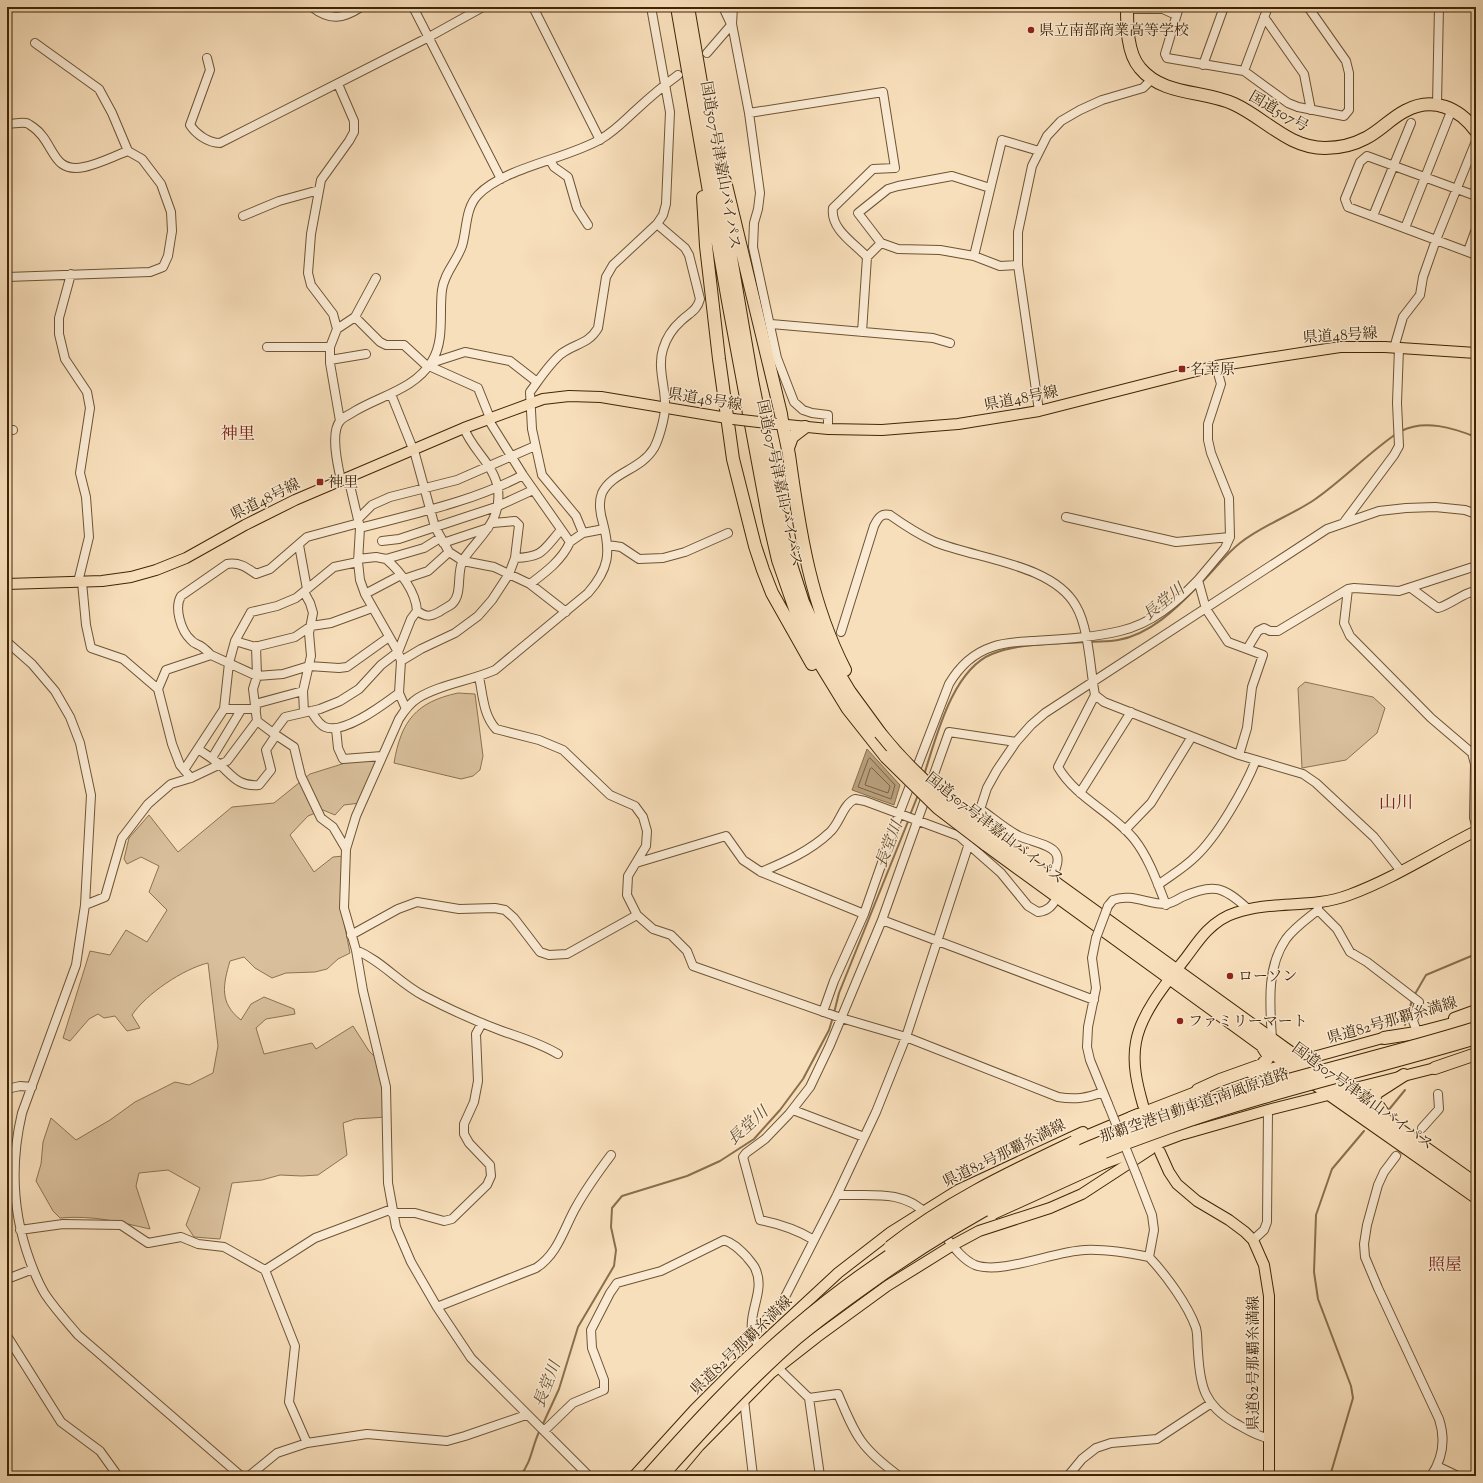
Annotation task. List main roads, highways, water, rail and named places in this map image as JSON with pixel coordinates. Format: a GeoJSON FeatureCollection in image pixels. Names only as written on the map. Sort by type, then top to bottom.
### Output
{"type":"FeatureCollection","features":[{"type":"Feature","properties":{"kind":"highway","name":"国道507号津嘉山バイパス"},"geometry":{"type":"LineString","coordinates":[[677,7],[728,301],[769,521],[778,560],[795,609],[818,660],[848,709],[873,727]]}},
{"type":"Feature","properties":{"kind":"highway","name":"国道507号津嘉山バイパス"},"geometry":{"type":"LineString","coordinates":[[688,7],[689,77],[786,549],[803,602],[827,654],[873,727],[925,782],[964,816],[987,839],[1057,898],[1174,974]]}},
{"type":"Feature","properties":{"kind":"highway","name":"国道507号"},"geometry":{"type":"LineString","coordinates":[[1126,8],[1133,57],[1139,67],[1152,79],[1175,89],[1232,103],[1290,139],[1306,145],[1323,148],[1340,147],[1359,142],[1405,111],[1421,106],[1437,104],[1452,109],[1464,117],[1476,131]]}},
{"type":"Feature","properties":{"kind":"highway"},"geometry":{"type":"LineString","coordinates":[[689,77],[712,299],[730,419],[733,459],[753,539],[772,593],[821,679],[839,704],[848,709]]}},
{"type":"Feature","properties":{"kind":"highway"},"geometry":{"type":"LineString","coordinates":[[689,77],[752,286],[779,424],[788,448],[795,506],[810,578],[840,661],[873,727]]}},
{"type":"Feature","properties":{"kind":"highway"},"geometry":{"type":"LineString","coordinates":[[788,448],[792,437],[805,427]]}},
{"type":"Feature","properties":{"kind":"highway","name":"国道507号津嘉山バイパス"},"geometry":{"type":"LineString","coordinates":[[987,839],[1051,878],[1174,974],[1266,1041],[1302,1060],[1476,1184]]}},
{"type":"Feature","properties":{"kind":"highway"},"geometry":{"type":"LineString","coordinates":[[1384,1038],[1422,1032],[1476,1018]]}},
{"type":"Feature","properties":{"kind":"highway"},"geometry":{"type":"LineString","coordinates":[[1315,1078],[1476,1028]]}},
{"type":"Feature","properties":{"kind":"highway"},"geometry":{"type":"LineString","coordinates":[[1315,1078],[1476,1038]]}},
{"type":"Feature","properties":{"kind":"highway","name":"国道507号津嘉山バイパス"},"geometry":{"type":"LineString","coordinates":[[1266,1041],[1289,1064],[1329,1094],[1476,1197]]}},
{"type":"Feature","properties":{"kind":"highway"},"geometry":{"type":"LineString","coordinates":[[1198,1090],[1220,1080],[1262,1065],[1267,1059],[1268,1055],[1266,1041]]}},
{"type":"Feature","properties":{"kind":"highway"},"geometry":{"type":"LineString","coordinates":[[1435,1068],[1476,1054]]}},
{"type":"Feature","properties":{"kind":"highway"},"geometry":{"type":"LineString","coordinates":[[1393,1124],[1376,1105],[1374,1097],[1381,1088],[1404,1075]]}},
{"type":"Feature","properties":{"kind":"highway","name":"那覇空港自動車道;南風原道路"},"geometry":{"type":"LineString","coordinates":[[648,1476],[682,1437],[755,1363],[840,1298],[964,1220],[1048,1176],[1101,1153],[1166,1128],[1315,1078]]}},
{"type":"Feature","properties":{"kind":"highway"},"geometry":{"type":"LineString","coordinates":[[840,1298],[882,1253],[944,1208],[984,1185],[1141,1110]]}},
{"type":"Feature","properties":{"kind":"highway"},"geometry":{"type":"LineString","coordinates":[[840,1298],[988,1215],[1103,1163],[1191,1130]]}},
{"type":"Feature","properties":{"kind":"highway","name":"那覇空港自動車道;南風原道路"},"geometry":{"type":"LineString","coordinates":[[662,1476],[695,1439],[762,1370],[840,1298]]}},
{"type":"Feature","properties":{"kind":"main road","name":"県道48号線"},"geometry":{"type":"LineString","coordinates":[[7,584],[80,582],[131,577],[171,564],[190,556],[245,525],[295,500],[489,418],[530,402],[557,396],[580,395],[601,397],[730,419],[805,427],[882,430],[922,428],[1039,411],[1216,366],[1340,347],[1396,348],[1476,353]]}},
{"type":"Feature","properties":{"kind":"main road"},"geometry":{"type":"LineString","coordinates":[[1141,1110],[1134,1064],[1136,1041],[1147,1015],[1174,974],[1208,930],[1228,916],[1248,909],[1318,907],[1348,896],[1401,871],[1476,831]]}},
{"type":"Feature","properties":{"kind":"main road","name":"県道82号那覇糸満線"},"geometry":{"type":"LineString","coordinates":[[634,1476],[694,1410],[758,1347],[838,1273],[891,1232],[923,1210],[958,1190],[1071,1137],[1198,1090],[1416,1029],[1476,1010]]}},
{"type":"Feature","properties":{"kind":"main road"},"geometry":{"type":"LineString","coordinates":[[674,1476],[699,1446],[778,1368],[817,1336],[887,1286],[953,1245],[998,1224],[1039,1212],[1072,1199],[1098,1185],[1142,1154],[1191,1130],[1476,1057]]}},
{"type":"Feature","properties":{"kind":"main road","name":"県道82号那覇糸満線"},"geometry":{"type":"LineString","coordinates":[[1160,1152],[1169,1172],[1184,1190],[1198,1201],[1229,1220],[1253,1240],[1264,1265],[1268,1289],[1268,1476]]}},
{"type":"Feature","properties":{"kind":"water"},"geometry":{"type":"Polygon","coordinates":[[[867,749],[900,785],[894,805],[852,790],[867,749]]]}},
{"type":"Feature","properties":{"kind":"waterway","name":"長堂川"},"geometry":{"type":"LineString","coordinates":[[1401,431],[1410,427],[1429,425],[1448,428],[1476,437]]}},
{"type":"Feature","properties":{"kind":"waterway","name":"長堂川"},"geometry":{"type":"LineString","coordinates":[[1202,582],[1240,543],[1258,531],[1314,500],[1396,434]]}},
{"type":"Feature","properties":{"kind":"waterway","name":"長堂川"},"geometry":{"type":"LineString","coordinates":[[1089,642],[1118,640],[1140,633],[1151,627],[1171,612],[1197,587]]}},
{"type":"Feature","properties":{"kind":"waterway","name":"長堂川"},"geometry":{"type":"LineString","coordinates":[[924,775],[940,725],[956,690],[966,674],[978,662],[1002,650],[1025,646],[1085,642]]}},
{"type":"Feature","properties":{"kind":"waterway","name":"長堂川"},"geometry":{"type":"LineString","coordinates":[[910,815],[918,795]]}},
{"type":"Feature","properties":{"kind":"waterway","name":"長堂川"},"geometry":{"type":"LineString","coordinates":[[834,1013],[839,993],[909,819]]}},
{"type":"Feature","properties":{"kind":"waterway"},"geometry":{"type":"LineString","coordinates":[[1415,994],[1426,975],[1476,954]]}},
{"type":"Feature","properties":{"kind":"waterway"},"geometry":{"type":"LineString","coordinates":[[1405,1025],[1412,1000]]}},
{"type":"Feature","properties":{"kind":"waterway","name":"長堂川"},"geometry":{"type":"LineString","coordinates":[[542,1426],[559,1389],[578,1327],[614,1266],[616,1250],[611,1227],[612,1208],[622,1196],[687,1176],[720,1161],[754,1139],[780,1110],[803,1079],[829,1030],[833,1017]]}},
{"type":"Feature","properties":{"kind":"waterway"},"geometry":{"type":"LineString","coordinates":[[1387,1112],[1405,1090]]}},
{"type":"Feature","properties":{"kind":"waterway"},"geometry":{"type":"LineString","coordinates":[[1330,1476],[1353,1398],[1351,1386],[1318,1299],[1314,1272],[1316,1215],[1332,1169],[1364,1131]]}},
{"type":"Feature","properties":{"kind":"waterway","name":"長堂川"},"geometry":{"type":"LineString","coordinates":[[520,1476],[527,1465],[540,1430]]}},
{"type":"Feature","properties":{"kind":"tunnel"},"geometry":{"type":"LineString","coordinates":[[1396,1156],[1422,1128]]}},
{"type":"Feature","properties":{"kind":"place","name":"県立南部商業高等学校"},"geometry":{"type":"Point","coordinates":[1031,30]}},
{"type":"Feature","properties":{"kind":"place","name":"名幸原"},"geometry":{"type":"Point","coordinates":[1182,369]}},
{"type":"Feature","properties":{"kind":"place","name":"神里"},"geometry":{"type":"Point","coordinates":[320,482]}},
{"type":"Feature","properties":{"kind":"place","name":"ローソン"},"geometry":{"type":"Point","coordinates":[1230,976]}},
{"type":"Feature","properties":{"kind":"place","name":"ファミリーマート"},"geometry":{"type":"Point","coordinates":[1180,1021]}},
{"type":"Feature","properties":{"kind":"district","name":"神里"},"geometry":{"type":"Point","coordinates":[238,433]}},
{"type":"Feature","properties":{"kind":"district","name":"山川"},"geometry":{"type":"Point","coordinates":[1396,802]}},
{"type":"Feature","properties":{"kind":"district","name":"照屋"},"geometry":{"type":"Point","coordinates":[1445,1264]}}]}
